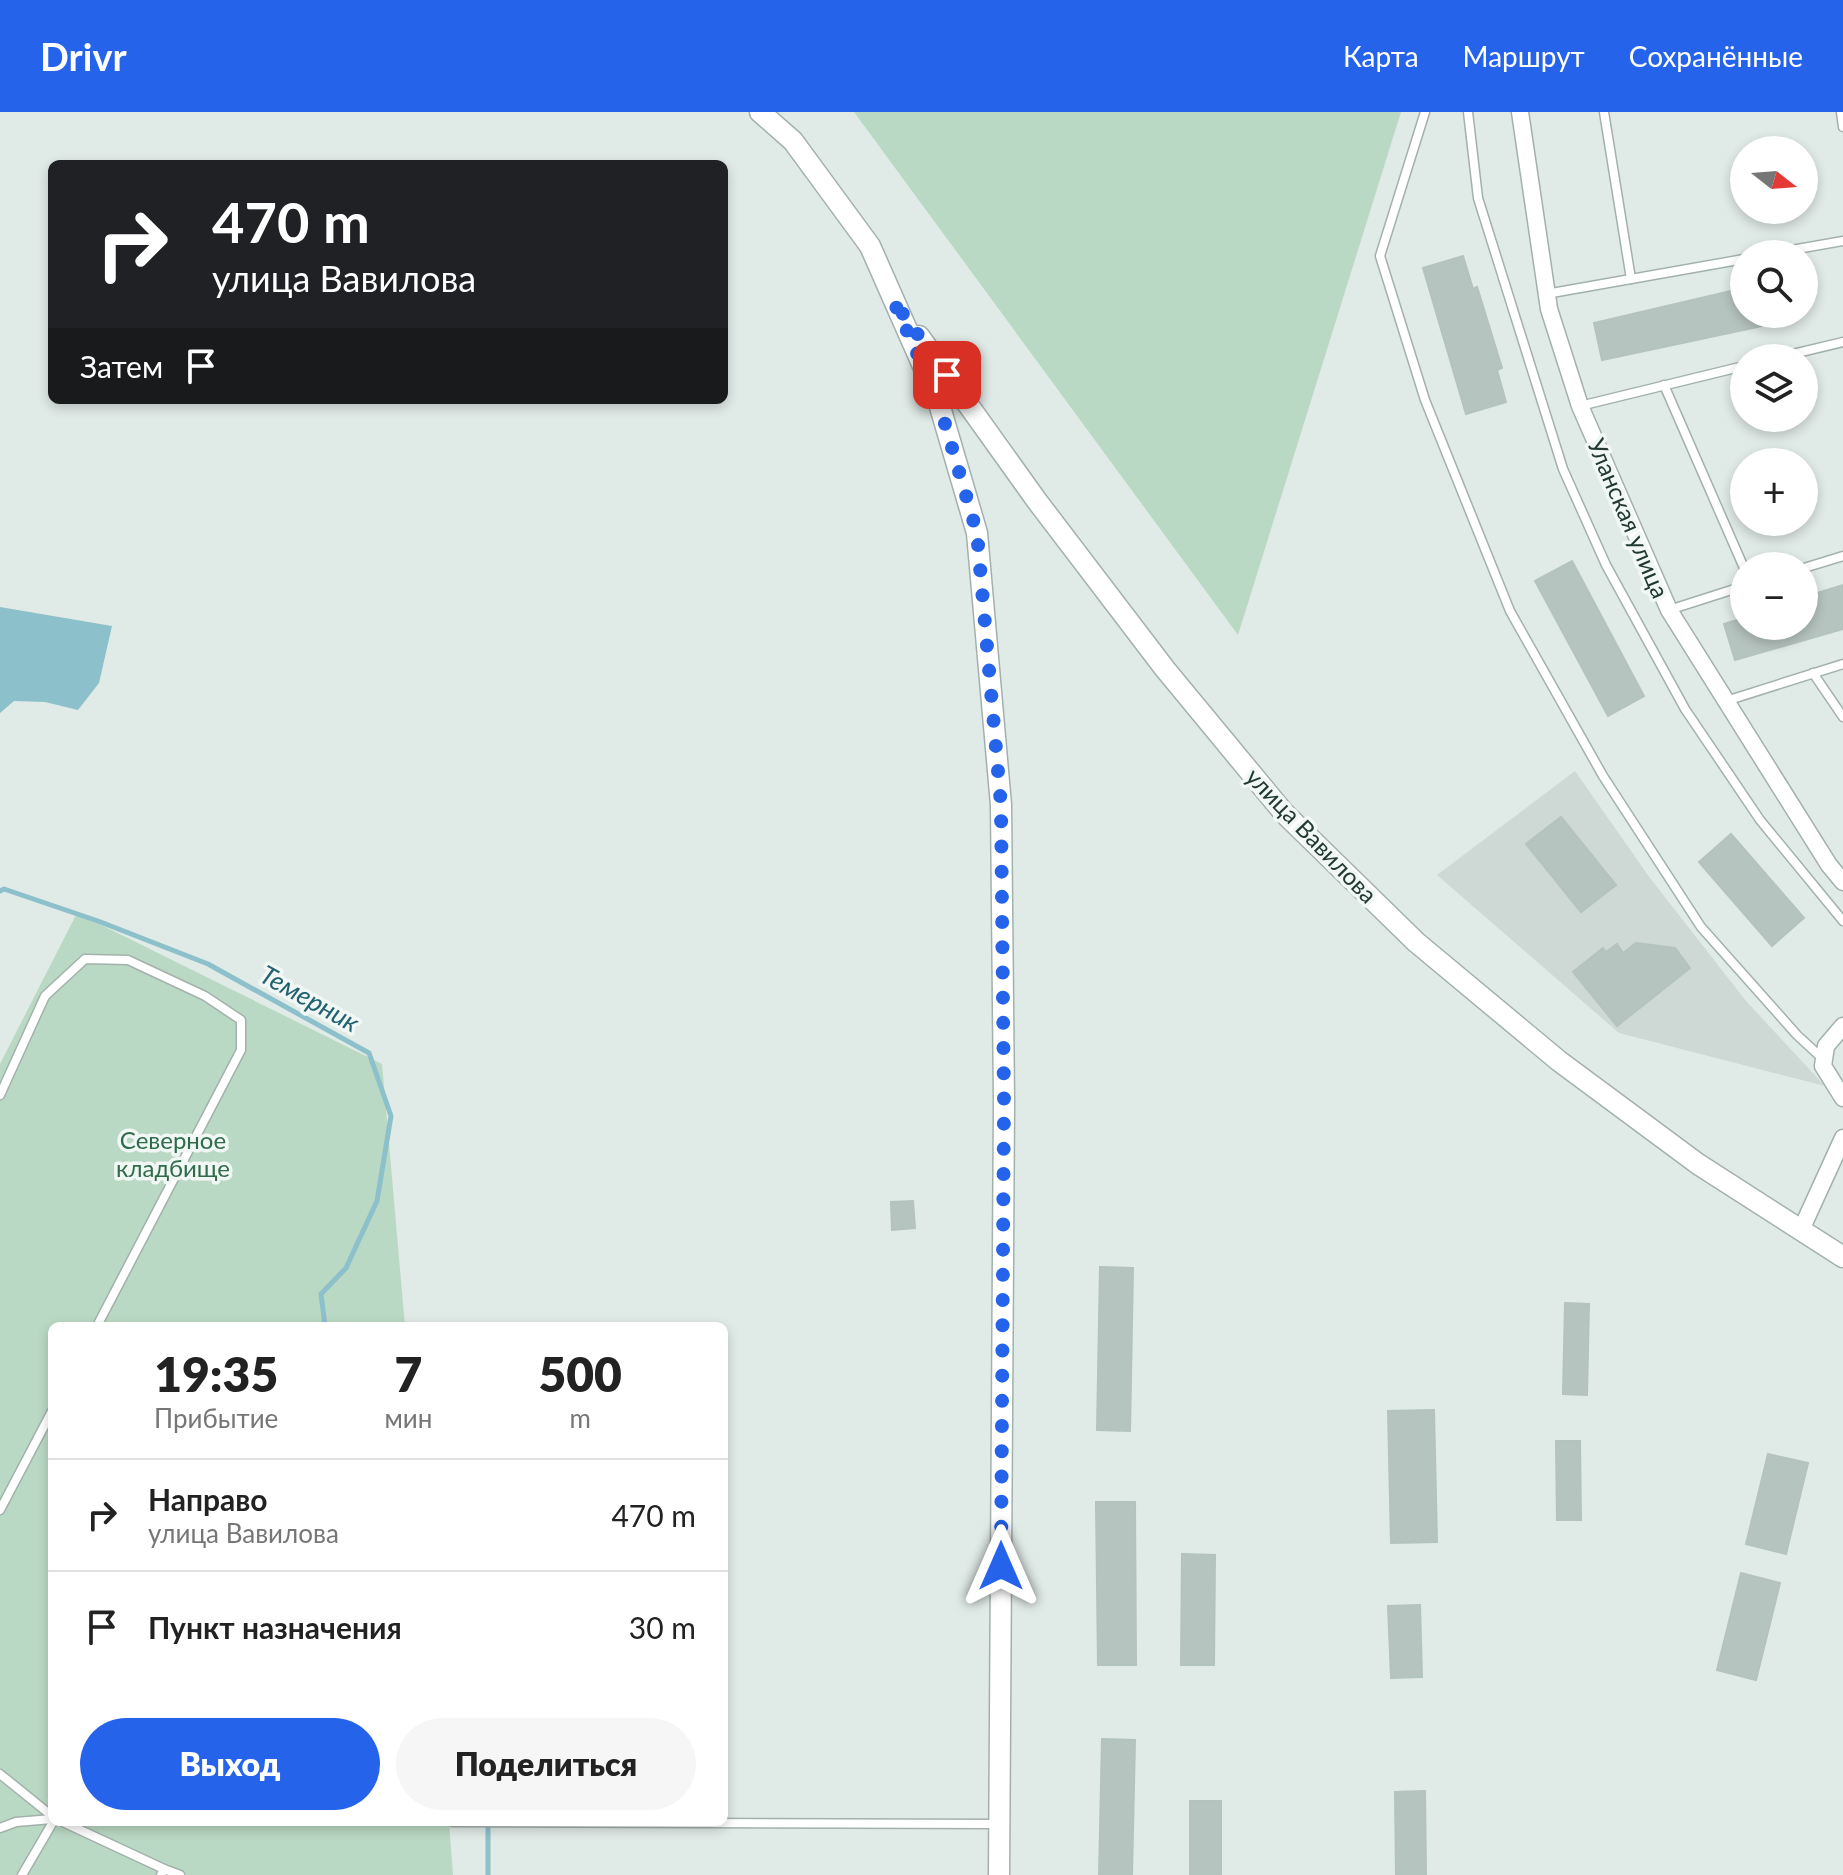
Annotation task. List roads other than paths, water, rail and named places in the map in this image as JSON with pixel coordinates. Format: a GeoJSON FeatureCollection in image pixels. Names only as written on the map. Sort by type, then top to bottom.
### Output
{"type":"FeatureCollection","features":[{"type":"Feature","properties":{"kind":"street","name":"улица Вавилова"},"geometry":{"type":"LineString","coordinates":[[760,112],[793,141],[870,246],[938,400],[977,533],[1001,805],[1004,1102],[999,1875]]}},
{"type":"Feature","properties":{"kind":"street","name":"Уланская улица"},"geometry":{"type":"LineString","coordinates":[[1520,112],[1549,309],[1580,406],[1669,610],[1726,701],[1836,862],[1843,882]]}},
{"type":"Feature","properties":{"kind":"street","name":"улица Вавилова"},"geometry":{"type":"LineString","coordinates":[[893,300],[1046,513],[1165,669],[1284,813],[1416,942],[1559,1061],[1698,1164],[1843,1257]]}},
{"type":"Feature","properties":{"kind":"street"},"geometry":{"type":"LineString","coordinates":[[1843,1026],[1826,1046],[1823,1059],[1823,1066],[1843,1098]]}},
{"type":"Feature","properties":{"kind":"street"},"geometry":{"type":"LineString","coordinates":[[1801,1230],[1843,1138]]}},
{"type":"Feature","properties":{"kind":"lane"},"geometry":{"type":"LineString","coordinates":[[1425,112],[1380,256],[1425,400],[1510,611],[1603,776],[1701,927],[1797,1035],[1823,1059]]}},
{"type":"Feature","properties":{"kind":"lane"},"geometry":{"type":"LineString","coordinates":[[1468,112],[1478,198],[1563,469],[1602,555],[1685,709],[1760,820],[1843,921]]}},
{"type":"Feature","properties":{"kind":"lane"},"geometry":{"type":"LineString","coordinates":[[1604,112],[1631,279]]}},
{"type":"Feature","properties":{"kind":"lane"},"geometry":{"type":"LineString","coordinates":[[1841,112],[1843,127]]}},
{"type":"Feature","properties":{"kind":"lane"},"geometry":{"type":"LineString","coordinates":[[1818,245],[1843,241]]}},
{"type":"Feature","properties":{"kind":"lane"},"geometry":{"type":"LineString","coordinates":[[1546,294],[1730,261]]}},
{"type":"Feature","properties":{"kind":"lane"},"geometry":{"type":"LineString","coordinates":[[1818,348],[1843,342]]}},
{"type":"Feature","properties":{"kind":"lane"},"geometry":{"type":"LineString","coordinates":[[1580,406],[1730,369]]}},
{"type":"Feature","properties":{"kind":"lane"},"geometry":{"type":"LineString","coordinates":[[1664,385],[1737,552]]}},
{"type":"Feature","properties":{"kind":"lane"},"geometry":{"type":"LineString","coordinates":[[1818,564],[1843,556]]}},
{"type":"Feature","properties":{"kind":"lane"},"geometry":{"type":"LineString","coordinates":[[1669,610],[1730,590]]}},
{"type":"Feature","properties":{"kind":"lane"},"geometry":{"type":"LineString","coordinates":[[1726,701],[1843,664]]}},
{"type":"Feature","properties":{"kind":"lane"},"geometry":{"type":"LineString","coordinates":[[1813,673],[1843,717]]}},
{"type":"Feature","properties":{"kind":"lane"},"geometry":{"type":"LineString","coordinates":[[0,1095],[45,996],[85,959],[128,960],[205,996],[241,1020],[241,1050],[99,1322]]}},
{"type":"Feature","properties":{"kind":"lane"},"geometry":{"type":"LineString","coordinates":[[0,1510],[48,1419]]}},
{"type":"Feature","properties":{"kind":"lane"},"geometry":{"type":"LineString","coordinates":[[0,1774],[48,1816]]}},
{"type":"Feature","properties":{"kind":"lane"},"geometry":{"type":"LineString","coordinates":[[0,1828],[16,1822],[48,1819]]}},
{"type":"Feature","properties":{"kind":"lane"},"geometry":{"type":"LineString","coordinates":[[728,1823],[1000,1824]]}},
{"type":"Feature","properties":{"kind":"lane"},"geometry":{"type":"LineString","coordinates":[[22,1875],[48,1826]]}},
{"type":"Feature","properties":{"kind":"lane"},"geometry":{"type":"LineString","coordinates":[[71,1826],[162,1872],[180,1875]]}},
{"type":"Feature","properties":{"kind":"water"},"geometry":{"type":"Polygon","coordinates":[[[0,607],[112,626],[99,683],[78,710],[45,702],[14,701],[0,713],[0,607]]]}},
{"type":"Feature","properties":{"kind":"waterway","name":"Темерник"},"geometry":{"type":"LineString","coordinates":[[0,891],[4,889],[98,921],[208,964],[369,1053],[391,1116],[377,1201],[346,1268],[321,1294],[324,1322]]}},
{"type":"Feature","properties":{"kind":"waterway","name":"Темерник"},"geometry":{"type":"LineString","coordinates":[[488,1826],[488,1875]]}},
{"type":"Feature","properties":{"kind":"park label","name":"Северное кладбище"},"geometry":{"type":"Point","coordinates":[173,1153]}}]}
